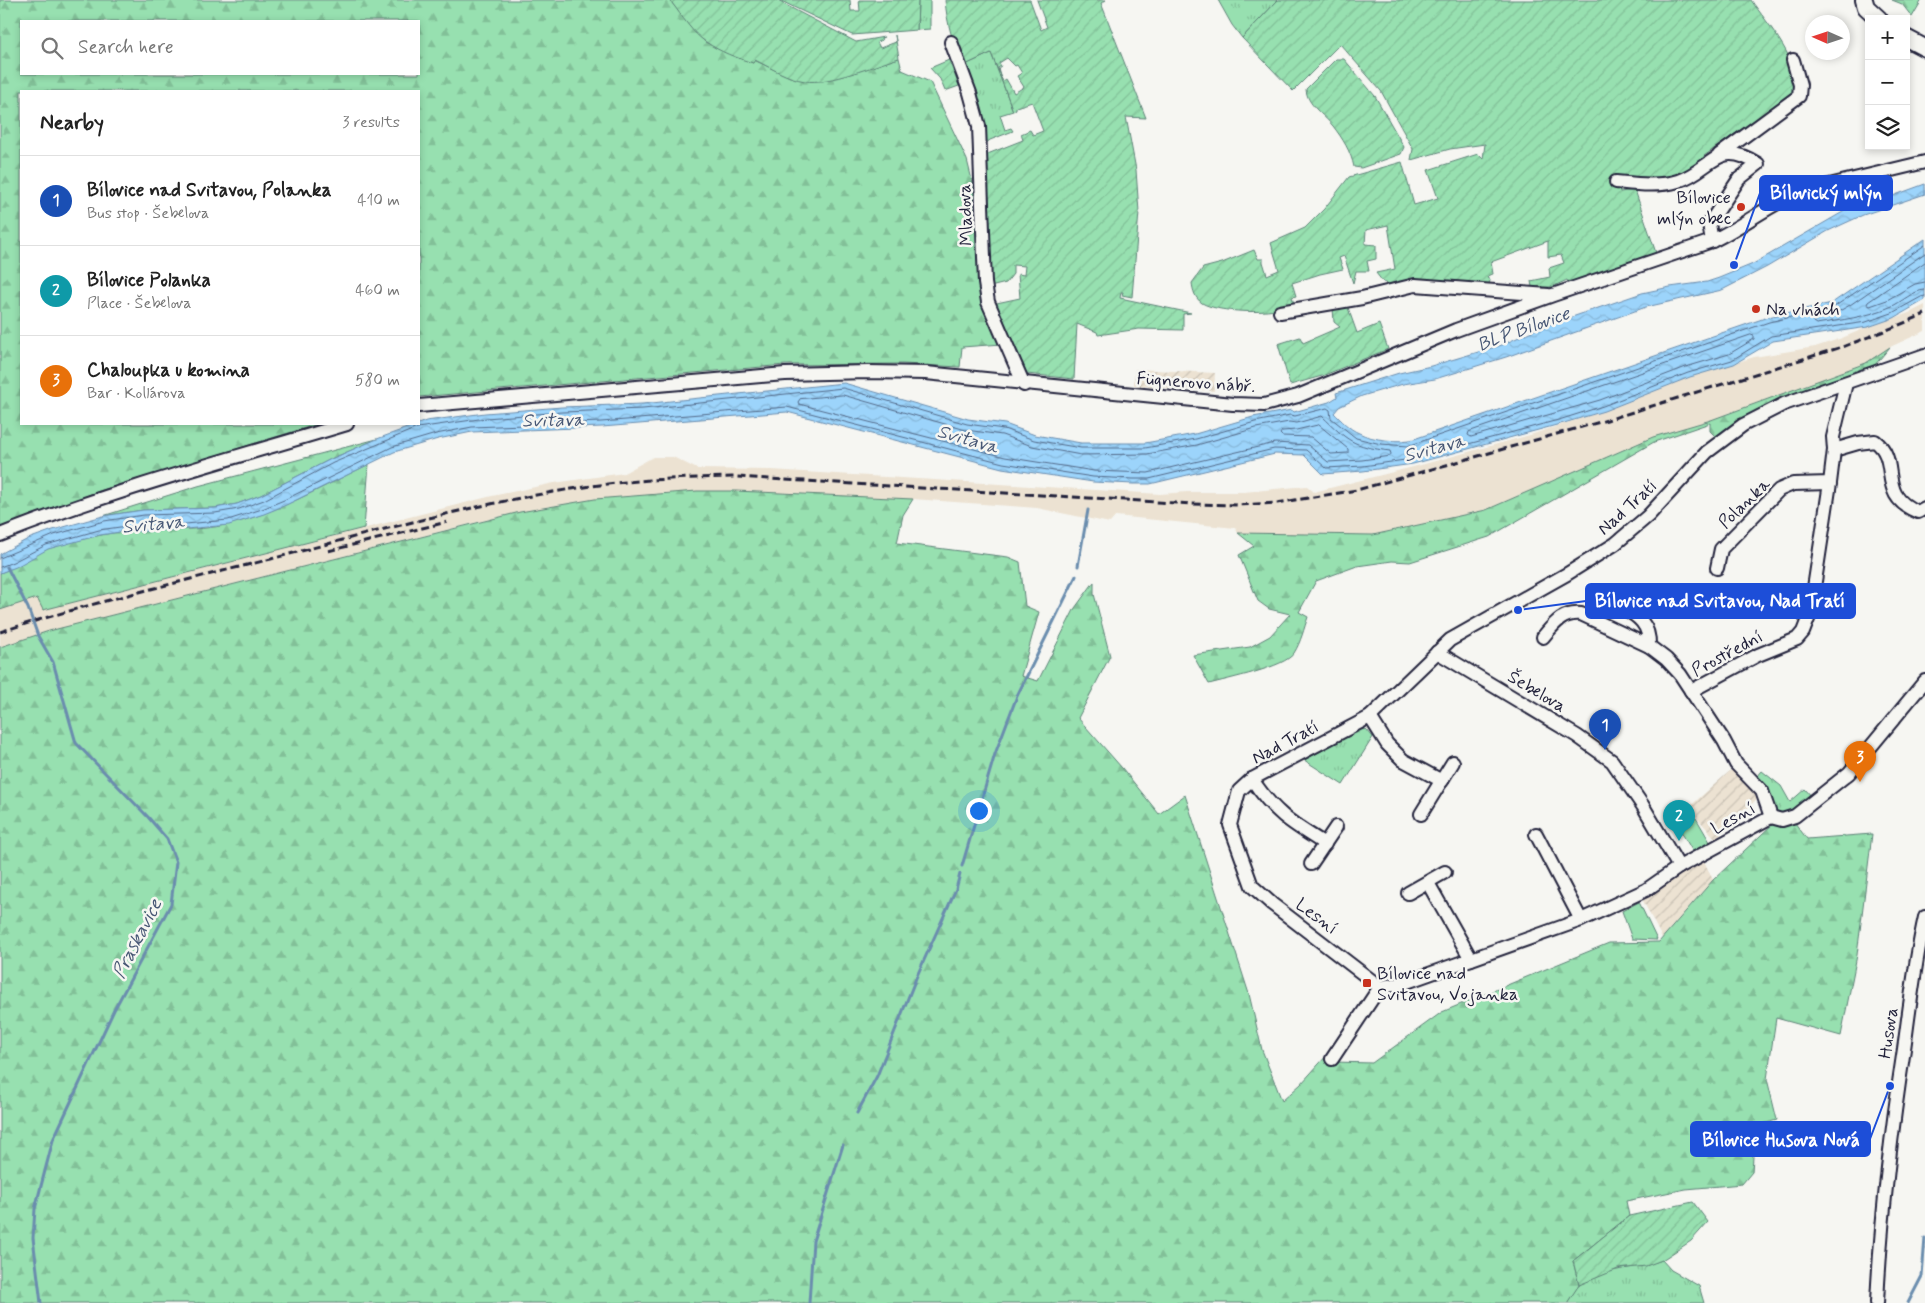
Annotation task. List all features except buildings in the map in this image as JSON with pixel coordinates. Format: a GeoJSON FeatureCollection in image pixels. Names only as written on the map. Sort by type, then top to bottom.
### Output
{"type":"FeatureCollection","features":[{"type":"Feature","properties":{"kind":"main road"},"geometry":{"type":"LineString","coordinates":[[1864,0],[1866,7],[1875,15]]}},
{"type":"Feature","properties":{"kind":"main road"},"geometry":{"type":"LineString","coordinates":[[1910,40],[1925,48]]}},
{"type":"Feature","properties":{"kind":"street","name":"Mladova"},"geometry":{"type":"LineString","coordinates":[[950,42],[970,93],[980,126],[984,258],[988,302],[1024,385]]}},
{"type":"Feature","properties":{"kind":"street"},"geometry":{"type":"LineString","coordinates":[[1616,182],[1642,185],[1678,181],[1703,167],[1799,96],[1800,85],[1793,60]]}},
{"type":"Feature","properties":{"kind":"street"},"geometry":{"type":"LineString","coordinates":[[1712,241],[1709,224],[1739,178],[1758,164],[1744,155],[1719,155]]}},
{"type":"Feature","properties":{"kind":"street","name":"Fügnerovo nábř."},"geometry":{"type":"LineString","coordinates":[[420,406],[785,374],[846,372],[926,374],[1245,405],[1264,404],[1308,392],[1456,330],[1712,241],[1800,192],[1925,162]]}},
{"type":"Feature","properties":{"kind":"street","name":"Fügnerovo nábř."},"geometry":{"type":"LineString","coordinates":[[1280,312],[1362,298],[1415,285],[1554,295]]}},
{"type":"Feature","properties":{"kind":"street","name":"Nad Tratí"},"geometry":{"type":"LineString","coordinates":[[1325,844],[1289,822],[1266,800],[1252,779],[1370,717],[1450,640],[1568,574],[1615,544],[1648,516],[1707,452],[1743,425],[1784,404],[1925,355]]}},
{"type":"Feature","properties":{"kind":"street"},"geometry":{"type":"LineString","coordinates":[[1830,483],[1834,450],[1833,436],[1846,383]]}},
{"type":"Feature","properties":{"kind":"street"},"geometry":{"type":"LineString","coordinates":[[0,535],[42,518],[99,499],[344,425]]}},
{"type":"Feature","properties":{"kind":"street"},"geometry":{"type":"LineString","coordinates":[[1834,450],[1858,443],[1875,441],[1885,451],[1892,490],[1898,500],[1905,507],[1918,512],[1925,508]]}},
{"type":"Feature","properties":{"kind":"street","name":"Polanka"},"geometry":{"type":"LineString","coordinates":[[1717,568],[1721,549],[1779,490],[1793,484],[1830,483]]}},
{"type":"Feature","properties":{"kind":"street","name":"Prostřední"},"geometry":{"type":"LineString","coordinates":[[1691,691],[1758,655],[1797,639],[1803,632],[1810,614],[1830,483]]}},
{"type":"Feature","properties":{"kind":"street"},"geometry":{"type":"LineString","coordinates":[[1611,600],[1644,622],[1649,634],[1648,646]]}},
{"type":"Feature","properties":{"kind":"street"},"geometry":{"type":"LineString","coordinates":[[1543,637],[1563,616],[1574,614],[1590,618],[1648,646],[1666,659],[1680,674],[1724,741],[1736,764],[1762,792],[1771,817],[1782,820],[1795,816],[1850,773],[1925,681]]}},
{"type":"Feature","properties":{"kind":"street","name":"Šebelova"},"geometry":{"type":"LineString","coordinates":[[1437,652],[1577,736],[1612,761],[1643,806],[1680,867]]}},
{"type":"Feature","properties":{"kind":"street"},"geometry":{"type":"LineString","coordinates":[[1370,717],[1387,744],[1402,760],[1442,781]]}},
{"type":"Feature","properties":{"kind":"street"},"geometry":{"type":"LineString","coordinates":[[1421,814],[1454,762]]}},
{"type":"Feature","properties":{"kind":"street","name":"Lesní"},"geometry":{"type":"LineString","coordinates":[[1252,779],[1239,791],[1230,825],[1252,886],[1272,904],[1380,987],[1401,984],[1581,920],[1646,890],[1680,867],[1771,817]]}},
{"type":"Feature","properties":{"kind":"street"},"geometry":{"type":"LineString","coordinates":[[1311,864],[1336,827]]}},
{"type":"Feature","properties":{"kind":"street"},"geometry":{"type":"LineString","coordinates":[[1536,834],[1581,920]]}},
{"type":"Feature","properties":{"kind":"street"},"geometry":{"type":"LineString","coordinates":[[1408,893],[1445,872]]}},
{"type":"Feature","properties":{"kind":"street"},"geometry":{"type":"LineString","coordinates":[[1428,883],[1471,959]]}},
{"type":"Feature","properties":{"kind":"street","name":"Husova"},"geometry":{"type":"LineString","coordinates":[[1877,1303],[1896,1104],[1916,960],[1925,918]]}},
{"type":"Feature","properties":{"kind":"street"},"geometry":{"type":"LineString","coordinates":[[1332,1059],[1380,987]]}},
{"type":"Feature","properties":{"kind":"shaded area"},"geometry":{"type":"Polygon","coordinates":[[[1925,305],[1925,331],[1890,347],[1866,363],[1711,420],[1653,437],[1486,510],[1373,535],[1238,533],[1235,528],[1116,516],[1110,523],[1037,508],[913,499],[736,491],[627,496],[558,505],[498,517],[49,631],[0,647],[0,610],[38,598],[43,610],[492,496],[554,483],[624,473],[653,457],[673,457],[697,469],[771,470],[1160,494],[1244,492],[1307,486],[1314,492],[1530,435],[1604,411],[1690,377],[1754,357],[1815,347],[1909,313],[1925,305]]]}},
{"type":"Feature","properties":{"kind":"shaded area"},"geometry":{"type":"Polygon","coordinates":[[[1135,369],[1215,373],[1214,391],[1134,385],[1135,369]]]}},
{"type":"Feature","properties":{"kind":"shaded area"},"geometry":{"type":"Polygon","coordinates":[[[1731,770],[1741,776],[1758,798],[1716,839],[1688,808],[1731,770]]]}},
{"type":"Feature","properties":{"kind":"shaded area"},"geometry":{"type":"Polygon","coordinates":[[[1703,859],[1713,880],[1662,938],[1641,897],[1703,859]]]}},
{"type":"Feature","properties":{"kind":"green space"},"geometry":{"type":"Polygon","coordinates":[[[0,0],[671,0],[705,42],[753,63],[754,60],[790,77],[823,81],[899,58],[902,70],[930,82],[967,160],[978,204],[983,304],[1002,344],[962,347],[960,367],[903,364],[785,365],[420,397],[420,90],[20,90],[20,425],[315,425],[96,492],[0,531],[0,0]]]}},
{"type":"Feature","properties":{"kind":"green space"},"geometry":{"type":"Polygon","coordinates":[[[671,0],[776,0],[856,42],[884,37],[877,42],[880,48],[896,42],[895,35],[899,58],[852,74],[826,80],[798,80],[755,60],[753,63],[711,46],[692,29],[671,0]]]}},
{"type":"Feature","properties":{"kind":"green space"},"geometry":{"type":"Polygon","coordinates":[[[779,0],[850,0],[851,11],[860,11],[859,0],[918,0],[917,30],[852,35],[779,0]]]}},
{"type":"Feature","properties":{"kind":"green space"},"geometry":{"type":"Polygon","coordinates":[[[918,0],[930,0],[930,29],[917,30],[918,0]]]}},
{"type":"Feature","properties":{"kind":"green space"},"geometry":{"type":"Polygon","coordinates":[[[945,0],[1030,0],[1041,30],[1047,27],[1037,0],[1106,0],[1101,3],[1146,118],[1126,117],[1136,170],[1139,212],[1132,297],[1122,295],[1123,292],[1121,292],[1120,298],[1191,313],[1183,314],[1183,330],[1139,329],[1098,335],[1097,332],[1077,324],[1074,379],[1027,374],[1022,369],[992,304],[1020,298],[1018,274],[1024,275],[1025,266],[1013,265],[1013,274],[1006,283],[990,287],[985,155],[1023,140],[1021,134],[1030,130],[1033,135],[1043,131],[1032,102],[1016,107],[1013,111],[1000,76],[1003,81],[1006,79],[1014,93],[1024,87],[1017,76],[1022,73],[1017,65],[1015,66],[1007,58],[999,63],[1001,66],[998,68],[1000,75],[991,53],[963,66],[951,34],[945,0]]]}},
{"type":"Feature","properties":{"kind":"green space"},"geometry":{"type":"Polygon","coordinates":[[[1218,0],[1278,0],[1242,38],[1232,25],[1218,0]]]}},
{"type":"Feature","properties":{"kind":"green space"},"geometry":{"type":"Polygon","coordinates":[[[1278,0],[1751,0],[1774,32],[1789,58],[1794,70],[1795,94],[1788,95],[1787,102],[1746,126],[1704,156],[1705,161],[1677,177],[1619,187],[1620,192],[1635,190],[1657,256],[1569,285],[1567,280],[1552,287],[1532,287],[1531,281],[1550,277],[1549,268],[1564,263],[1561,255],[1548,257],[1548,241],[1491,262],[1493,274],[1487,278],[1490,280],[1489,286],[1392,285],[1383,282],[1376,273],[1395,269],[1388,225],[1366,230],[1365,244],[1376,245],[1376,259],[1367,261],[1369,271],[1356,271],[1353,283],[1344,256],[1339,258],[1343,269],[1292,283],[1296,296],[1292,297],[1294,304],[1268,311],[1238,311],[1217,308],[1202,303],[1194,292],[1192,283],[1203,268],[1222,263],[1254,250],[1258,259],[1263,259],[1267,275],[1279,270],[1271,243],[1305,228],[1324,209],[1349,177],[1402,162],[1414,205],[1438,198],[1428,170],[1478,154],[1483,159],[1485,144],[1450,149],[1411,160],[1413,149],[1381,91],[1340,44],[1293,91],[1242,38],[1278,0]]]}},
{"type":"Feature","properties":{"kind":"green space"},"geometry":{"type":"Polygon","coordinates":[[[1892,0],[1922,0],[1912,17],[1902,4],[1892,0]]]}},
{"type":"Feature","properties":{"kind":"green space"},"geometry":{"type":"Polygon","coordinates":[[[991,53],[1013,111],[1000,115],[1005,130],[1011,128],[1013,131],[990,140],[984,145],[963,66],[991,53]]]}},
{"type":"Feature","properties":{"kind":"green space"},"geometry":{"type":"Polygon","coordinates":[[[1336,59],[1344,59],[1375,96],[1404,147],[1401,154],[1361,168],[1354,167],[1351,156],[1343,141],[1333,126],[1312,105],[1306,89],[1336,59]]]}},
{"type":"Feature","properties":{"kind":"green space"},"geometry":{"type":"Polygon","coordinates":[[[949,60],[959,86],[945,91],[940,79],[930,68],[949,60]]]}},
{"type":"Feature","properties":{"kind":"green space"},"geometry":{"type":"Polygon","coordinates":[[[1347,305],[1357,333],[1379,324],[1388,349],[1322,376],[1290,385],[1278,344],[1300,337],[1303,343],[1340,327],[1334,322],[1333,308],[1347,305]]]}},
{"type":"Feature","properties":{"kind":"green space"},"geometry":{"type":"Polygon","coordinates":[[[1890,347],[1874,366],[1723,434],[1715,436],[1710,431],[1710,423],[1654,442],[1489,537],[1410,562],[1392,561],[1357,566],[1316,581],[1299,612],[1308,617],[1299,644],[1289,658],[1280,663],[1255,672],[1209,684],[1193,655],[1250,647],[1270,636],[1290,614],[1269,609],[1258,601],[1239,555],[1254,546],[1238,533],[1373,535],[1486,510],[1653,437],[1711,420],[1866,363],[1890,347]]]}},
{"type":"Feature","properties":{"kind":"green space"},"geometry":{"type":"Polygon","coordinates":[[[377,439],[331,459],[261,495],[237,504],[215,508],[143,510],[103,516],[198,486],[377,439]]]}},
{"type":"Feature","properties":{"kind":"green space"},"geometry":{"type":"Polygon","coordinates":[[[369,464],[364,528],[43,610],[37,598],[0,610],[0,573],[47,549],[117,532],[188,529],[230,524],[284,506],[369,464]]]}},
{"type":"Feature","properties":{"kind":"green space"},"geometry":{"type":"Polygon","coordinates":[[[697,491],[913,499],[903,515],[897,543],[1008,557],[1020,562],[1025,606],[1039,612],[1021,676],[1038,681],[1075,608],[1094,582],[1094,594],[1110,656],[1078,718],[1159,814],[1185,795],[1249,994],[1262,1050],[1282,1101],[1301,1084],[1328,1054],[1334,1062],[1372,1063],[1442,1012],[1609,943],[1659,942],[1713,880],[1776,821],[1795,823],[1807,839],[1872,834],[1857,955],[1841,1036],[1776,1018],[1767,1079],[1777,1120],[1755,1126],[1752,1172],[1742,1184],[1686,1189],[1626,1201],[1629,1216],[1573,1261],[1579,1285],[1567,1303],[0,1303],[0,647],[49,631],[520,512],[595,499],[697,491]]]}},
{"type":"Feature","properties":{"kind":"green space"},"geometry":{"type":"Polygon","coordinates":[[[1366,729],[1373,737],[1343,785],[1304,760],[1360,730],[1366,729]]]}},
{"type":"Feature","properties":{"kind":"green space"},"geometry":{"type":"Polygon","coordinates":[[[1762,771],[1781,786],[1790,802],[1805,789],[1813,798],[1783,816],[1774,812],[1756,778],[1762,771]]]}},
{"type":"Feature","properties":{"kind":"green space"},"geometry":{"type":"Polygon","coordinates":[[[1696,818],[1710,842],[1693,852],[1679,828],[1696,818]]]}},
{"type":"Feature","properties":{"kind":"green space"},"geometry":{"type":"Polygon","coordinates":[[[1639,902],[1657,940],[1632,939],[1622,911],[1639,902]]]}},
{"type":"Feature","properties":{"kind":"green space"},"geometry":{"type":"Polygon","coordinates":[[[1693,1202],[1708,1222],[1691,1241],[1662,1260],[1646,1266],[1618,1269],[1579,1285],[1573,1261],[1629,1216],[1693,1202]]]}},
{"type":"Feature","properties":{"kind":"green space"},"geometry":{"type":"Polygon","coordinates":[[[1662,1260],[1671,1270],[1699,1286],[1704,1303],[1567,1303],[1577,1288],[1590,1278],[1662,1260]]]}},
{"type":"Feature","properties":{"kind":"water","name":"Svitava"},"geometry":{"type":"Polygon","coordinates":[[[1925,184],[1925,194],[1863,215],[1828,231],[1767,267],[1722,290],[1646,307],[1506,357],[1435,379],[1403,384],[1362,396],[1339,407],[1334,413],[1349,427],[1365,435],[1394,441],[1414,439],[1768,317],[1832,303],[1925,239],[1925,300],[1894,318],[1868,327],[1773,341],[1734,364],[1690,377],[1604,411],[1413,464],[1323,474],[1304,455],[1275,454],[1150,484],[1093,482],[1002,468],[787,412],[602,427],[472,432],[438,439],[394,452],[286,505],[229,525],[100,535],[48,549],[16,567],[0,573],[0,554],[28,539],[53,530],[103,516],[143,510],[215,508],[237,504],[261,495],[331,459],[426,421],[485,413],[562,407],[642,404],[844,383],[968,419],[1005,424],[1035,435],[1081,443],[1145,443],[1195,434],[1253,417],[1292,410],[1294,412],[1329,402],[1337,397],[1336,393],[1399,373],[1431,366],[1502,345],[1534,330],[1642,293],[1707,282],[1719,278],[1753,264],[1848,209],[1887,198],[1925,184]]]}},
{"type":"Feature","properties":{"kind":"waterway"},"geometry":{"type":"LineString","coordinates":[[1078,566],[1088,510]]}},
{"type":"Feature","properties":{"kind":"waterway","name":"Praskavice"},"geometry":{"type":"LineString","coordinates":[[7,567],[28,608],[38,636],[53,662],[76,743],[167,839],[176,862],[171,904],[114,1010],[53,1140],[35,1209],[33,1238],[41,1303]]}},
{"type":"Feature","properties":{"kind":"waterway"},"geometry":{"type":"LineString","coordinates":[[962,866],[995,754],[1017,696],[1076,576]]}},
{"type":"Feature","properties":{"kind":"waterway"},"geometry":{"type":"LineString","coordinates":[[857,1113],[877,1076],[916,978],[956,889],[960,874]]}},
{"type":"Feature","properties":{"kind":"waterway"},"geometry":{"type":"LineString","coordinates":[[809,1303],[813,1241],[843,1145]]}},
{"type":"Feature","properties":{"kind":"waterway"},"geometry":{"type":"LineString","coordinates":[[1908,1303],[1922,1276],[1925,1238]]}},
{"type":"Feature","properties":{"kind":"railway"},"geometry":{"type":"LineString","coordinates":[[0,632],[101,602],[471,508],[552,492],[628,482],[736,477],[1192,504],[1238,505],[1277,503],[1357,490],[1607,420],[1845,346],[1925,314]]}},
{"type":"Feature","properties":{"kind":"railway"},"geometry":{"type":"LineString","coordinates":[[328,551],[447,522]]}},
{"type":"Feature","properties":{"kind":"place","name":"Bílovice mlýn obec"},"geometry":{"type":"Point","coordinates":[1741,207]}},
{"type":"Feature","properties":{"kind":"place","name":"Bílovický mlýn"},"geometry":{"type":"Point","coordinates":[1734,265]}},
{"type":"Feature","properties":{"kind":"place","name":"Na vlnách"},"geometry":{"type":"Point","coordinates":[1756,309]}},
{"type":"Feature","properties":{"kind":"place","name":"Bílovice nad Svitavou, Nad Tratí"},"geometry":{"type":"Point","coordinates":[1518,610]}},
{"type":"Feature","properties":{"kind":"place","name":"Bílovice nad Svitavou, Polanka"},"geometry":{"type":"Point","coordinates":[1605,750]}},
{"type":"Feature","properties":{"kind":"place","name":"Chaloupka u komina"},"geometry":{"type":"Point","coordinates":[1860,782]}},
{"type":"Feature","properties":{"kind":"place","name":"Bílovice Polanka"},"geometry":{"type":"Point","coordinates":[1679,841]}},
{"type":"Feature","properties":{"kind":"place","name":"Bílovice nad Svitavou, Vojanka"},"geometry":{"type":"Point","coordinates":[1367,983]}},
{"type":"Feature","properties":{"kind":"place","name":"Bílovice Husova Nová"},"geometry":{"type":"Point","coordinates":[1890,1086]}},
{"type":"Feature","properties":{"kind":"water label","name":"BLP Bílovice"},"geometry":{"type":"Point","coordinates":[1523,328]}}]}
